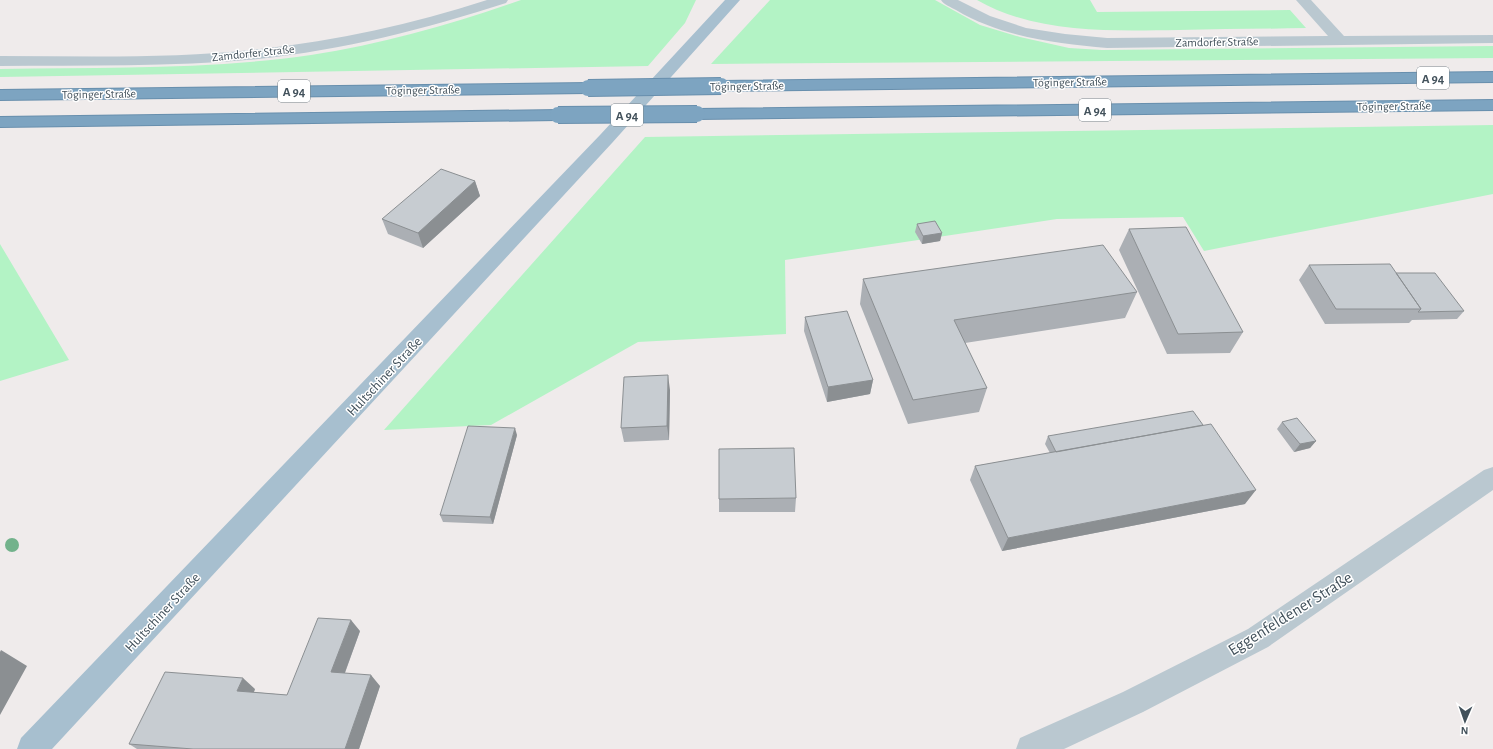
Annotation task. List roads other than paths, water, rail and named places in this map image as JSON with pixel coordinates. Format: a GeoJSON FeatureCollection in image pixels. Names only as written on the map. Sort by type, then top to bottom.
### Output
{"type":"FeatureCollection","features":[{"type":"Feature","properties":{"kind":"highway","name":"Töginger Straße"},"geometry":{"type":"LineString","coordinates":[[0,95],[1493,77]]}},
{"type":"Feature","properties":{"kind":"highway","name":"Töginger Straße"},"geometry":{"type":"LineString","coordinates":[[0,122],[1493,105]]}},
{"type":"Feature","properties":{"kind":"main road","name":"Hultschiner Straße"},"geometry":{"type":"LineString","coordinates":[[32,749],[578,168],[733,0]]}},
{"type":"Feature","properties":{"kind":"street","name":"Zamdorfer Straße"},"geometry":{"type":"LineString","coordinates":[[0,61],[187,59],[266,53],[327,45],[408,28],[460,14],[501,0]]}},
{"type":"Feature","properties":{"kind":"street","name":"Zamdorfer Straße"},"geometry":{"type":"LineString","coordinates":[[948,0],[990,22],[1018,31],[1072,41],[1106,43],[1493,39]]}},
{"type":"Feature","properties":{"kind":"street"},"geometry":{"type":"LineString","coordinates":[[1303,0],[1340,41]]}},
{"type":"Feature","properties":{"kind":"street","name":"Eggenfeldener Straße"},"geometry":{"type":"LineString","coordinates":[[1031,749],[1133,702],[1258,638],[1493,477]]}}]}
